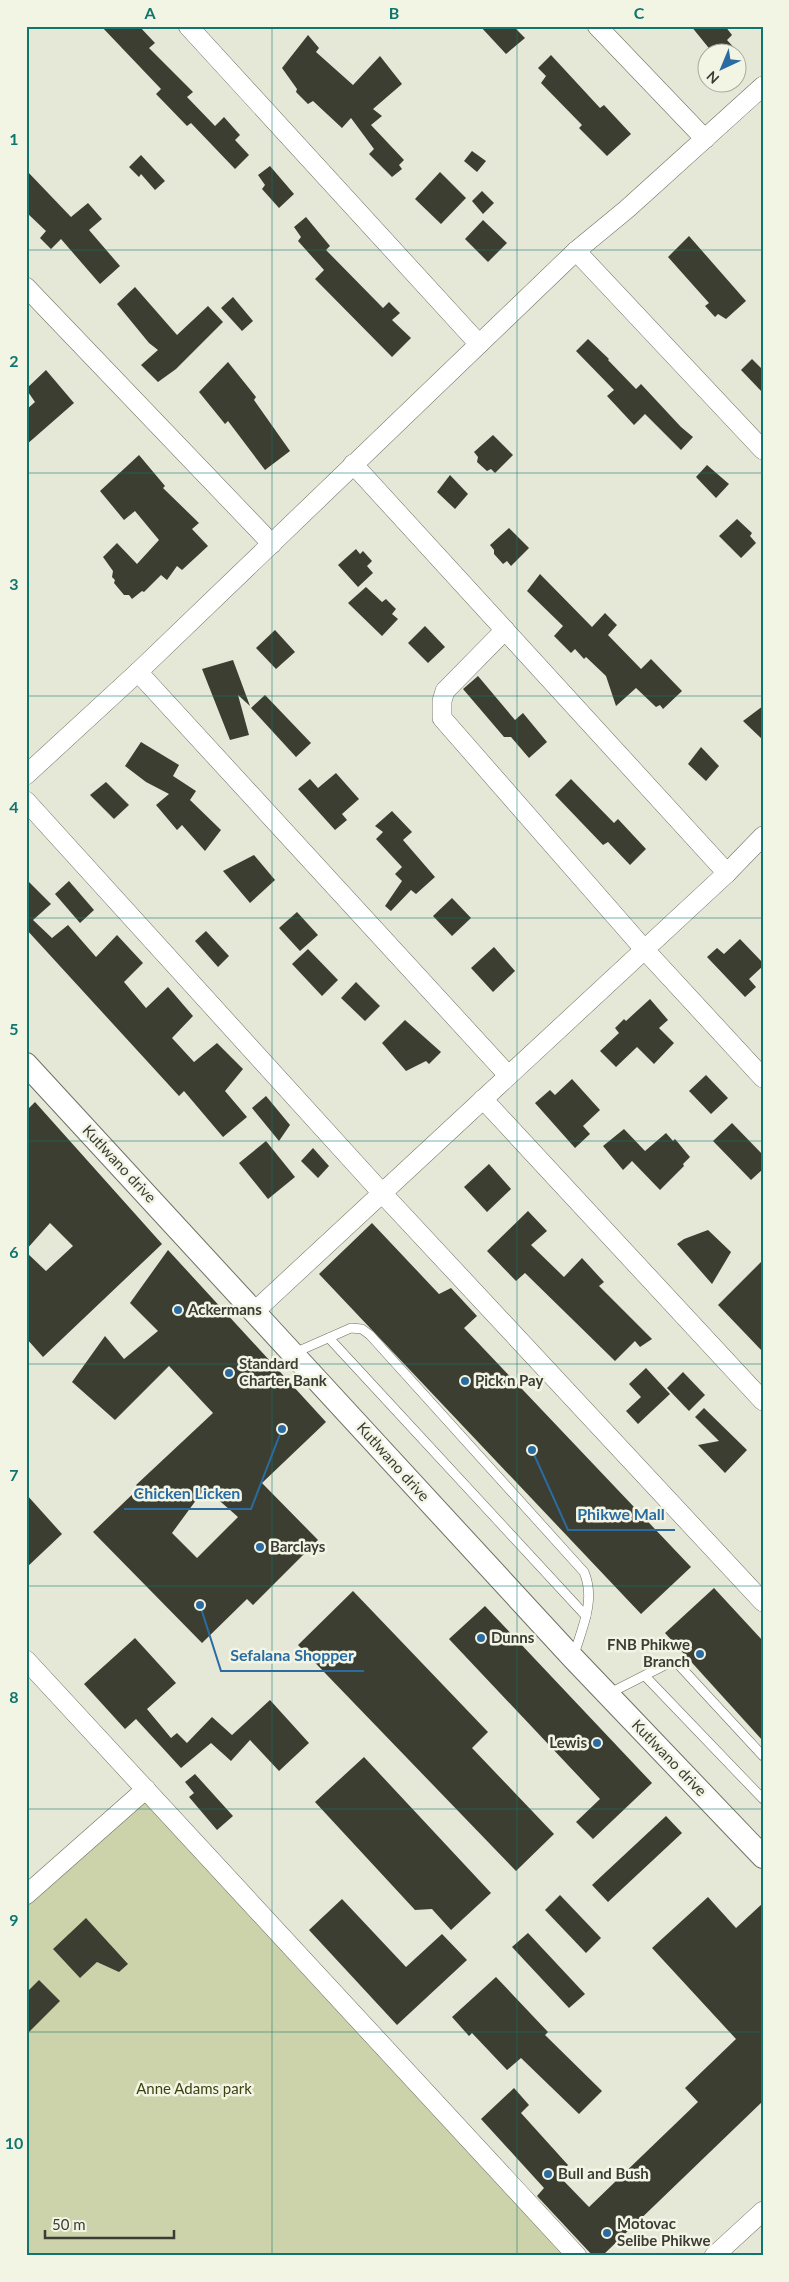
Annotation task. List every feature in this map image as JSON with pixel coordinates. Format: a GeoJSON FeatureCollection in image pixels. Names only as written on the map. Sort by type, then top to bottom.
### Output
{"type":"FeatureCollection","features":[{"type":"Feature","properties":{"kind":"street"},"geometry":{"type":"LineString","coordinates":[[188,26],[479,344]]}},
{"type":"Feature","properties":{"kind":"street"},"geometry":{"type":"LineString","coordinates":[[597,26],[705,139]]}},
{"type":"Feature","properties":{"kind":"street"},"geometry":{"type":"LineString","coordinates":[[26,775],[138,672],[576,251],[763,86]]}},
{"type":"Feature","properties":{"kind":"street"},"geometry":{"type":"LineString","coordinates":[[576,251],[763,450]]}},
{"type":"Feature","properties":{"kind":"street"},"geometry":{"type":"LineString","coordinates":[[26,286],[272,544]]}},
{"type":"Feature","properties":{"kind":"street"},"geometry":{"type":"LineString","coordinates":[[353,464],[727,873]]}},
{"type":"Feature","properties":{"kind":"street"},"geometry":{"type":"LineString","coordinates":[[505,630],[445,691],[442,701],[442,718],[644,949],[763,1078]]}},
{"type":"Feature","properties":{"kind":"street"},"geometry":{"type":"LineString","coordinates":[[138,672],[508,1075]]}},
{"type":"Feature","properties":{"kind":"street"},"geometry":{"type":"LineString","coordinates":[[26,802],[382,1193],[763,1602]]}},
{"type":"Feature","properties":{"kind":"street"},"geometry":{"type":"LineString","coordinates":[[255,1311],[727,873],[763,836]]}},
{"type":"Feature","properties":{"kind":"street","name":"Kutlwano drive"},"geometry":{"type":"LineString","coordinates":[[28,1070],[294,1353],[573,1658],[763,1857]]}},
{"type":"Feature","properties":{"kind":"street"},"geometry":{"type":"LineString","coordinates":[[483,1099],[763,1400]]}},
{"type":"Feature","properties":{"kind":"street"},"geometry":{"type":"LineString","coordinates":[[26,1660],[577,2256]]}},
{"type":"Feature","properties":{"kind":"street"},"geometry":{"type":"LineString","coordinates":[[26,1895],[146,1789]]}},
{"type":"Feature","properties":{"kind":"street"},"geometry":{"type":"LineString","coordinates":[[714,2256],[763,2211]]}},
{"type":"Feature","properties":{"kind":"lane"},"geometry":{"type":"LineString","coordinates":[[294,1353],[351,1328],[362,1329],[370,1335],[584,1572],[589,1583],[590,1604],[573,1658]]}},
{"type":"Feature","properties":{"kind":"lane"},"geometry":{"type":"LineString","coordinates":[[328,1338],[586,1616]]}},
{"type":"Feature","properties":{"kind":"lane"},"geometry":{"type":"LineString","coordinates":[[608,1694],[667,1664],[678,1664],[763,1756]]}},
{"type":"Feature","properties":{"kind":"lane"},"geometry":{"type":"LineString","coordinates":[[645,1676],[763,1799]]}},
{"type":"Feature","properties":{"kind":"green space","name":"Anne Adams park"},"geometry":{"type":"Polygon","coordinates":[[[146,1789],[577,2256],[26,2256],[26,1893],[146,1789]]]}},
{"type":"Feature","properties":{"kind":"building"},"geometry":{"type":"Polygon","coordinates":[[[101,26],[139,26],[155,43],[149,48],[193,92],[187,97],[215,126],[224,117],[240,135],[235,140],[249,155],[235,169],[191,123],[187,126],[156,94],[161,89],[101,26]]]}},
{"type":"Feature","properties":{"kind":"building"},"geometry":{"type":"Polygon","coordinates":[[[480,26],[513,26],[525,38],[506,54],[480,26]]]}},
{"type":"Feature","properties":{"kind":"building"},"geometry":{"type":"Polygon","coordinates":[[[691,26],[725,26],[732,35],[727,40],[729,42],[704,42],[691,26]]]}},
{"type":"Feature","properties":{"kind":"building"},"geometry":{"type":"Polygon","coordinates":[[[308,35],[319,48],[316,52],[353,85],[380,56],[402,84],[373,109],[382,116],[371,125],[404,160],[399,165],[402,169],[392,177],[369,154],[374,149],[351,118],[342,128],[313,101],[308,104],[296,92],[297,89],[282,68],[308,35]]]}},
{"type":"Feature","properties":{"kind":"building"},"geometry":{"type":"Polygon","coordinates":[[[551,55],[600,108],[604,105],[631,134],[607,156],[579,128],[582,125],[541,83],[546,76],[538,68],[551,55]]]}},
{"type":"Feature","properties":{"kind":"building"},"geometry":{"type":"Polygon","coordinates":[[[472,151],[486,161],[477,172],[464,161],[472,151]]]}},
{"type":"Feature","properties":{"kind":"building"},"geometry":{"type":"Polygon","coordinates":[[[141,155],[165,181],[155,190],[141,174],[139,177],[129,167],[141,155]]]}},
{"type":"Feature","properties":{"kind":"building"},"geometry":{"type":"Polygon","coordinates":[[[270,166],[294,194],[279,208],[262,189],[265,185],[258,175],[270,166]]]}},
{"type":"Feature","properties":{"kind":"building"},"geometry":{"type":"Polygon","coordinates":[[[26,170],[71,217],[88,203],[102,219],[89,230],[120,266],[100,284],[61,239],[51,249],[40,238],[46,231],[26,212],[26,170]]]}},
{"type":"Feature","properties":{"kind":"building"},"geometry":{"type":"Polygon","coordinates":[[[440,172],[466,198],[441,224],[415,199],[440,172]]]}},
{"type":"Feature","properties":{"kind":"building"},"geometry":{"type":"Polygon","coordinates":[[[482,191],[494,203],[483,214],[472,201],[482,191]]]}},
{"type":"Feature","properties":{"kind":"building"},"geometry":{"type":"Polygon","coordinates":[[[306,217],[330,246],[326,250],[383,308],[389,302],[400,313],[392,320],[411,338],[392,357],[315,279],[324,270],[298,241],[301,237],[294,227],[306,217]]]}},
{"type":"Feature","properties":{"kind":"building"},"geometry":{"type":"Polygon","coordinates":[[[483,220],[507,243],[488,262],[465,239],[483,220]]]}},
{"type":"Feature","properties":{"kind":"building"},"geometry":{"type":"Polygon","coordinates":[[[689,236],[746,301],[726,319],[718,314],[715,317],[705,306],[709,303],[668,257],[689,236]]]}},
{"type":"Feature","properties":{"kind":"building"},"geometry":{"type":"Polygon","coordinates":[[[135,287],[177,335],[208,306],[223,322],[176,369],[158,382],[141,365],[158,350],[149,343],[117,304],[135,287]]]}},
{"type":"Feature","properties":{"kind":"building"},"geometry":{"type":"Polygon","coordinates":[[[233,297],[253,321],[242,331],[221,308],[233,297]]]}},
{"type":"Feature","properties":{"kind":"building"},"geometry":{"type":"Polygon","coordinates":[[[588,339],[636,389],[641,384],[681,427],[693,437],[681,450],[645,414],[634,425],[607,396],[614,390],[576,351],[588,339]]]}},
{"type":"Feature","properties":{"kind":"building"},"geometry":{"type":"Polygon","coordinates":[[[752,359],[763,370],[763,393],[741,370],[752,359]]]}},
{"type":"Feature","properties":{"kind":"building"},"geometry":{"type":"Polygon","coordinates":[[[228,362],[256,397],[254,400],[290,451],[265,470],[228,421],[225,424],[199,392],[228,362]]]}},
{"type":"Feature","properties":{"kind":"building"},"geometry":{"type":"Polygon","coordinates":[[[46,370],[74,403],[26,445],[26,410],[35,402],[26,389],[46,370]]]}},
{"type":"Feature","properties":{"kind":"building"},"geometry":{"type":"Polygon","coordinates":[[[493,435],[513,455],[495,473],[491,469],[487,471],[477,462],[478,457],[474,452],[493,435]]]}},
{"type":"Feature","properties":{"kind":"building"},"geometry":{"type":"Polygon","coordinates":[[[139,455],[165,486],[163,488],[199,523],[192,529],[208,546],[182,570],[177,566],[167,580],[161,575],[144,592],[142,591],[132,599],[129,595],[124,595],[114,583],[113,571],[103,557],[117,543],[137,564],[159,540],[135,511],[124,520],[100,491],[139,455]]]}},
{"type":"Feature","properties":{"kind":"building"},"geometry":{"type":"Polygon","coordinates":[[[707,465],[729,484],[716,498],[696,477],[707,465]]]}},
{"type":"Feature","properties":{"kind":"building"},"geometry":{"type":"Polygon","coordinates":[[[450,475],[468,494],[455,509],[437,492],[450,475]]]}},
{"type":"Feature","properties":{"kind":"building"},"geometry":{"type":"Polygon","coordinates":[[[737,519],[752,533],[750,536],[756,543],[741,558],[719,536],[737,519]]]}},
{"type":"Feature","properties":{"kind":"building"},"geometry":{"type":"Polygon","coordinates":[[[509,528],[529,548],[511,566],[507,561],[503,564],[494,554],[494,550],[490,545],[509,528]]]}},
{"type":"Feature","properties":{"kind":"building"},"geometry":{"type":"Polygon","coordinates":[[[356,549],[360,554],[363,551],[372,561],[367,566],[373,573],[358,587],[338,565],[356,549]]]}},
{"type":"Feature","properties":{"kind":"building"},"geometry":{"type":"Polygon","coordinates":[[[540,574],[592,627],[605,613],[617,625],[608,635],[641,669],[651,659],[682,691],[663,709],[660,705],[656,707],[636,688],[616,706],[606,676],[586,657],[584,659],[575,649],[571,653],[554,636],[563,626],[527,591],[540,574]]]}},
{"type":"Feature","properties":{"kind":"building"},"geometry":{"type":"Polygon","coordinates":[[[366,587],[382,602],[386,599],[396,609],[392,614],[398,619],[382,636],[348,603],[366,587]]]}},
{"type":"Feature","properties":{"kind":"building"},"geometry":{"type":"Polygon","coordinates":[[[425,626],[445,647],[428,663],[408,643],[425,626]]]}},
{"type":"Feature","properties":{"kind":"building"},"geometry":{"type":"Polygon","coordinates":[[[275,630],[295,652],[276,669],[256,648],[275,630]]]}},
{"type":"Feature","properties":{"kind":"building"},"geometry":{"type":"Polygon","coordinates":[[[233,660],[250,706],[238,695],[249,735],[230,740],[202,669],[233,660]]]}},
{"type":"Feature","properties":{"kind":"building"},"geometry":{"type":"Polygon","coordinates":[[[478,676],[515,720],[523,713],[547,742],[529,758],[511,737],[504,737],[463,689],[478,676]]]}},
{"type":"Feature","properties":{"kind":"building"},"geometry":{"type":"Polygon","coordinates":[[[265,695],[311,743],[296,757],[251,708],[265,695]]]}},
{"type":"Feature","properties":{"kind":"building"},"geometry":{"type":"Polygon","coordinates":[[[763,706],[763,740],[743,721],[763,706]]]}},
{"type":"Feature","properties":{"kind":"building"},"geometry":{"type":"Polygon","coordinates":[[[141,742],[179,765],[173,776],[196,791],[190,800],[221,830],[205,851],[182,825],[177,830],[156,805],[169,794],[146,782],[125,766],[141,742]]]}},
{"type":"Feature","properties":{"kind":"building"},"geometry":{"type":"Polygon","coordinates":[[[701,747],[719,766],[706,781],[688,764],[701,747]]]}},
{"type":"Feature","properties":{"kind":"building"},"geometry":{"type":"Polygon","coordinates":[[[336,773],[359,799],[342,814],[347,820],[335,830],[298,789],[310,779],[318,788],[336,773]]]}},
{"type":"Feature","properties":{"kind":"building"},"geometry":{"type":"Polygon","coordinates":[[[571,779],[614,823],[618,819],[646,849],[630,865],[608,842],[603,845],[555,795],[571,779]]]}},
{"type":"Feature","properties":{"kind":"building"},"geometry":{"type":"Polygon","coordinates":[[[106,782],[129,805],[114,819],[90,795],[106,782]]]}},
{"type":"Feature","properties":{"kind":"building"},"geometry":{"type":"Polygon","coordinates":[[[392,811],[412,832],[403,840],[435,877],[416,894],[411,890],[391,911],[385,906],[402,881],[395,874],[402,867],[376,839],[383,832],[375,826],[392,811]]]}},
{"type":"Feature","properties":{"kind":"building"},"geometry":{"type":"Polygon","coordinates":[[[254,855],[275,880],[250,903],[223,871],[254,855]]]}},
{"type":"Feature","properties":{"kind":"building"},"geometry":{"type":"Polygon","coordinates":[[[26,879],[51,904],[33,920],[52,938],[68,925],[96,957],[117,935],[143,963],[124,982],[146,1008],[168,987],[193,1016],[172,1038],[194,1062],[217,1043],[243,1069],[225,1091],[247,1117],[223,1137],[184,1091],[179,1096],[26,929],[26,879]]]}},
{"type":"Feature","properties":{"kind":"building"},"geometry":{"type":"Polygon","coordinates":[[[69,881],[94,910],[80,923],[55,894],[69,881]]]}},
{"type":"Feature","properties":{"kind":"building"},"geometry":{"type":"Polygon","coordinates":[[[452,898],[471,918],[452,936],[433,916],[452,898]]]}},
{"type":"Feature","properties":{"kind":"building"},"geometry":{"type":"Polygon","coordinates":[[[297,912],[318,935],[300,951],[279,928],[297,912]]]}},
{"type":"Feature","properties":{"kind":"building"},"geometry":{"type":"Polygon","coordinates":[[[206,931],[229,956],[218,967],[195,941],[206,931]]]}},
{"type":"Feature","properties":{"kind":"building"},"geometry":{"type":"Polygon","coordinates":[[[740,939],[763,963],[763,966],[749,979],[756,987],[745,997],[707,957],[717,948],[724,954],[740,939]]]}},
{"type":"Feature","properties":{"kind":"building"},"geometry":{"type":"Polygon","coordinates":[[[494,947],[515,971],[493,992],[471,968],[494,947]]]}},
{"type":"Feature","properties":{"kind":"building"},"geometry":{"type":"Polygon","coordinates":[[[308,949],[338,980],[322,996],[292,964],[308,949]]]}},
{"type":"Feature","properties":{"kind":"building"},"geometry":{"type":"Polygon","coordinates":[[[356,982],[380,1006],[365,1021],[341,998],[356,982]]]}},
{"type":"Feature","properties":{"kind":"building"},"geometry":{"type":"Polygon","coordinates":[[[650,999],[668,1020],[659,1028],[674,1043],[654,1064],[637,1047],[616,1067],[600,1051],[619,1033],[615,1028],[624,1019],[626,1021],[650,999]]]}},
{"type":"Feature","properties":{"kind":"building"},"geometry":{"type":"Polygon","coordinates":[[[405,1020],[441,1052],[429,1064],[426,1061],[406,1071],[382,1043],[405,1020]]]}},
{"type":"Feature","properties":{"kind":"building"},"geometry":{"type":"Polygon","coordinates":[[[706,1075],[728,1098],[711,1114],[689,1091],[706,1075]]]}},
{"type":"Feature","properties":{"kind":"building"},"geometry":{"type":"Polygon","coordinates":[[[572,1079],[600,1110],[583,1126],[590,1134],[575,1148],[535,1103],[550,1090],[555,1095],[572,1079]]]}},
{"type":"Feature","properties":{"kind":"building"},"geometry":{"type":"Polygon","coordinates":[[[266,1096],[290,1125],[279,1141],[252,1108],[266,1096]]]}},
{"type":"Feature","properties":{"kind":"building"},"geometry":{"type":"Polygon","coordinates":[[[35,1102],[162,1244],[43,1357],[26,1338],[26,1252],[46,1271],[73,1246],[50,1223],[26,1250],[26,1111],[35,1102]]]}},
{"type":"Feature","properties":{"kind":"building"},"geometry":{"type":"Polygon","coordinates":[[[732,1123],[763,1155],[763,1169],[751,1180],[713,1141],[732,1123]]]}},
{"type":"Feature","properties":{"kind":"building"},"geometry":{"type":"Polygon","coordinates":[[[624,1129],[645,1151],[666,1133],[673,1141],[675,1139],[690,1157],[683,1164],[684,1166],[660,1190],[632,1161],[623,1170],[603,1146],[624,1129]]]}},
{"type":"Feature","properties":{"kind":"building"},"geometry":{"type":"Polygon","coordinates":[[[266,1141],[295,1177],[268,1199],[239,1163],[266,1141]]]}},
{"type":"Feature","properties":{"kind":"building"},"geometry":{"type":"Polygon","coordinates":[[[313,1148],[329,1166],[318,1178],[301,1161],[313,1148]]]}},
{"type":"Feature","properties":{"kind":"building"},"geometry":{"type":"Polygon","coordinates":[[[489,1164],[511,1189],[487,1212],[464,1187],[489,1164]]]}},
{"type":"Feature","properties":{"kind":"building"},"geometry":{"type":"Polygon","coordinates":[[[528,1211],[547,1231],[531,1245],[564,1277],[582,1258],[604,1282],[599,1286],[652,1339],[640,1347],[635,1341],[615,1361],[525,1273],[516,1281],[487,1251],[528,1211]]]}},
{"type":"Feature","properties":{"kind":"building"},"geometry":{"type":"Polygon","coordinates":[[[372,1223],[439,1294],[451,1288],[477,1316],[464,1328],[691,1567],[641,1614],[319,1274],[372,1223]]]}},
{"type":"Feature","properties":{"kind":"building"},"geometry":{"type":"Polygon","coordinates":[[[708,1230],[731,1252],[712,1284],[677,1244],[684,1239],[708,1230]]]}},
{"type":"Feature","properties":{"kind":"building"},"geometry":{"type":"Polygon","coordinates":[[[168,1250],[326,1422],[262,1483],[318,1540],[253,1605],[247,1599],[202,1643],[93,1532],[139,1488],[136,1485],[213,1413],[169,1366],[115,1420],[72,1382],[105,1336],[124,1359],[158,1331],[130,1303],[168,1250]],[[205,1488],[172,1533],[197,1558],[238,1517],[205,1488]]]}},
{"type":"Feature","properties":{"kind":"building"},"geometry":{"type":"Polygon","coordinates":[[[763,1260],[763,1352],[718,1305],[763,1260]]]}},
{"type":"Feature","properties":{"kind":"building"},"geometry":{"type":"Polygon","coordinates":[[[646,1368],[670,1394],[638,1424],[626,1411],[641,1397],[629,1384],[646,1368]]]}},
{"type":"Feature","properties":{"kind":"building"},"geometry":{"type":"Polygon","coordinates":[[[683,1372],[705,1395],[689,1411],[667,1388],[683,1372]]]}},
{"type":"Feature","properties":{"kind":"building"},"geometry":{"type":"Polygon","coordinates":[[[704,1408],[747,1450],[725,1473],[698,1445],[719,1441],[695,1417],[704,1408]]]}},
{"type":"Feature","properties":{"kind":"building"},"geometry":{"type":"Polygon","coordinates":[[[26,1494],[62,1534],[26,1568],[26,1494]]]}},
{"type":"Feature","properties":{"kind":"building"},"geometry":{"type":"Polygon","coordinates":[[[714,1588],[763,1641],[763,1741],[665,1633],[714,1588]]]}},
{"type":"Feature","properties":{"kind":"building"},"geometry":{"type":"Polygon","coordinates":[[[353,1591],[488,1732],[472,1748],[554,1834],[516,1871],[298,1645],[353,1591]]]}},
{"type":"Feature","properties":{"kind":"building"},"geometry":{"type":"Polygon","coordinates":[[[485,1606],[652,1783],[593,1839],[576,1822],[600,1799],[449,1639],[485,1606]]]}},
{"type":"Feature","properties":{"kind":"building"},"geometry":{"type":"Polygon","coordinates":[[[135,1638],[176,1683],[147,1709],[171,1738],[177,1733],[187,1743],[212,1717],[232,1735],[270,1700],[309,1743],[279,1771],[250,1740],[231,1761],[211,1743],[181,1768],[136,1719],[125,1729],[84,1684],[135,1638]]]}},
{"type":"Feature","properties":{"kind":"building"},"geometry":{"type":"Polygon","coordinates":[[[364,1757],[491,1893],[451,1930],[432,1909],[415,1910],[315,1802],[364,1757]]]}},
{"type":"Feature","properties":{"kind":"building"},"geometry":{"type":"Polygon","coordinates":[[[195,1774],[233,1816],[217,1830],[189,1797],[194,1793],[185,1782],[195,1774]]]}},
{"type":"Feature","properties":{"kind":"building"},"geometry":{"type":"Polygon","coordinates":[[[666,1816],[682,1833],[608,1902],[592,1885],[666,1816]]]}},
{"type":"Feature","properties":{"kind":"building"},"geometry":{"type":"Polygon","coordinates":[[[560,1895],[601,1938],[586,1953],[545,1910],[560,1895]]]}},
{"type":"Feature","properties":{"kind":"building"},"geometry":{"type":"Polygon","coordinates":[[[708,1897],[736,1928],[763,1903],[763,2101],[602,2256],[593,2256],[537,2196],[544,2188],[481,2119],[514,2088],[529,2105],[521,2113],[568,2165],[558,2175],[589,2207],[698,2102],[685,2088],[736,2039],[652,1948],[708,1897]]]}},
{"type":"Feature","properties":{"kind":"building"},"geometry":{"type":"Polygon","coordinates":[[[342,1899],[406,1967],[442,1934],[467,1960],[397,2025],[309,1930],[342,1899]]]}},
{"type":"Feature","properties":{"kind":"building"},"geometry":{"type":"Polygon","coordinates":[[[86,1918],[128,1964],[119,1972],[97,1962],[80,1978],[53,1949],[86,1918]]]}},
{"type":"Feature","properties":{"kind":"building"},"geometry":{"type":"Polygon","coordinates":[[[528,1933],[585,1994],[569,2008],[512,1947],[528,1933]]]}},
{"type":"Feature","properties":{"kind":"building"},"geometry":{"type":"Polygon","coordinates":[[[496,1977],[548,2032],[545,2035],[602,2091],[579,2114],[521,2058],[507,2070],[472,2033],[469,2036],[452,2017],[496,1977]]]}},
{"type":"Feature","properties":{"kind":"building"},"geometry":{"type":"Polygon","coordinates":[[[39,1980],[60,2001],[26,2035],[26,1993],[39,1980]]]}},
{"type":"Feature","properties":{"kind":"place","name":"Ackermans"},"geometry":{"type":"Point","coordinates":[178,1310]}},
{"type":"Feature","properties":{"kind":"place","name":"Standard Charter Bank"},"geometry":{"type":"Point","coordinates":[229,1373]}},
{"type":"Feature","properties":{"kind":"place","name":"Pick n Pay"},"geometry":{"type":"Point","coordinates":[465,1381]}},
{"type":"Feature","properties":{"kind":"place","name":"Chicken Licken"},"geometry":{"type":"Point","coordinates":[282,1429]}},
{"type":"Feature","properties":{"kind":"place","name":"Phikwe Mall"},"geometry":{"type":"Point","coordinates":[532,1450]}},
{"type":"Feature","properties":{"kind":"place","name":"Barclays"},"geometry":{"type":"Point","coordinates":[260,1547]}},
{"type":"Feature","properties":{"kind":"place","name":"Sefalana Shopper"},"geometry":{"type":"Point","coordinates":[200,1605]}},
{"type":"Feature","properties":{"kind":"place","name":"Dunns"},"geometry":{"type":"Point","coordinates":[481,1638]}},
{"type":"Feature","properties":{"kind":"place","name":"FNB Phikwe Branch"},"geometry":{"type":"Point","coordinates":[700,1654]}},
{"type":"Feature","properties":{"kind":"place","name":"Lewis"},"geometry":{"type":"Point","coordinates":[597,1743]}},
{"type":"Feature","properties":{"kind":"place","name":"Bull and Bush"},"geometry":{"type":"Point","coordinates":[548,2174]}},
{"type":"Feature","properties":{"kind":"place","name":"Motovac Selibe Phikwe"},"geometry":{"type":"Point","coordinates":[607,2233]}}]}
